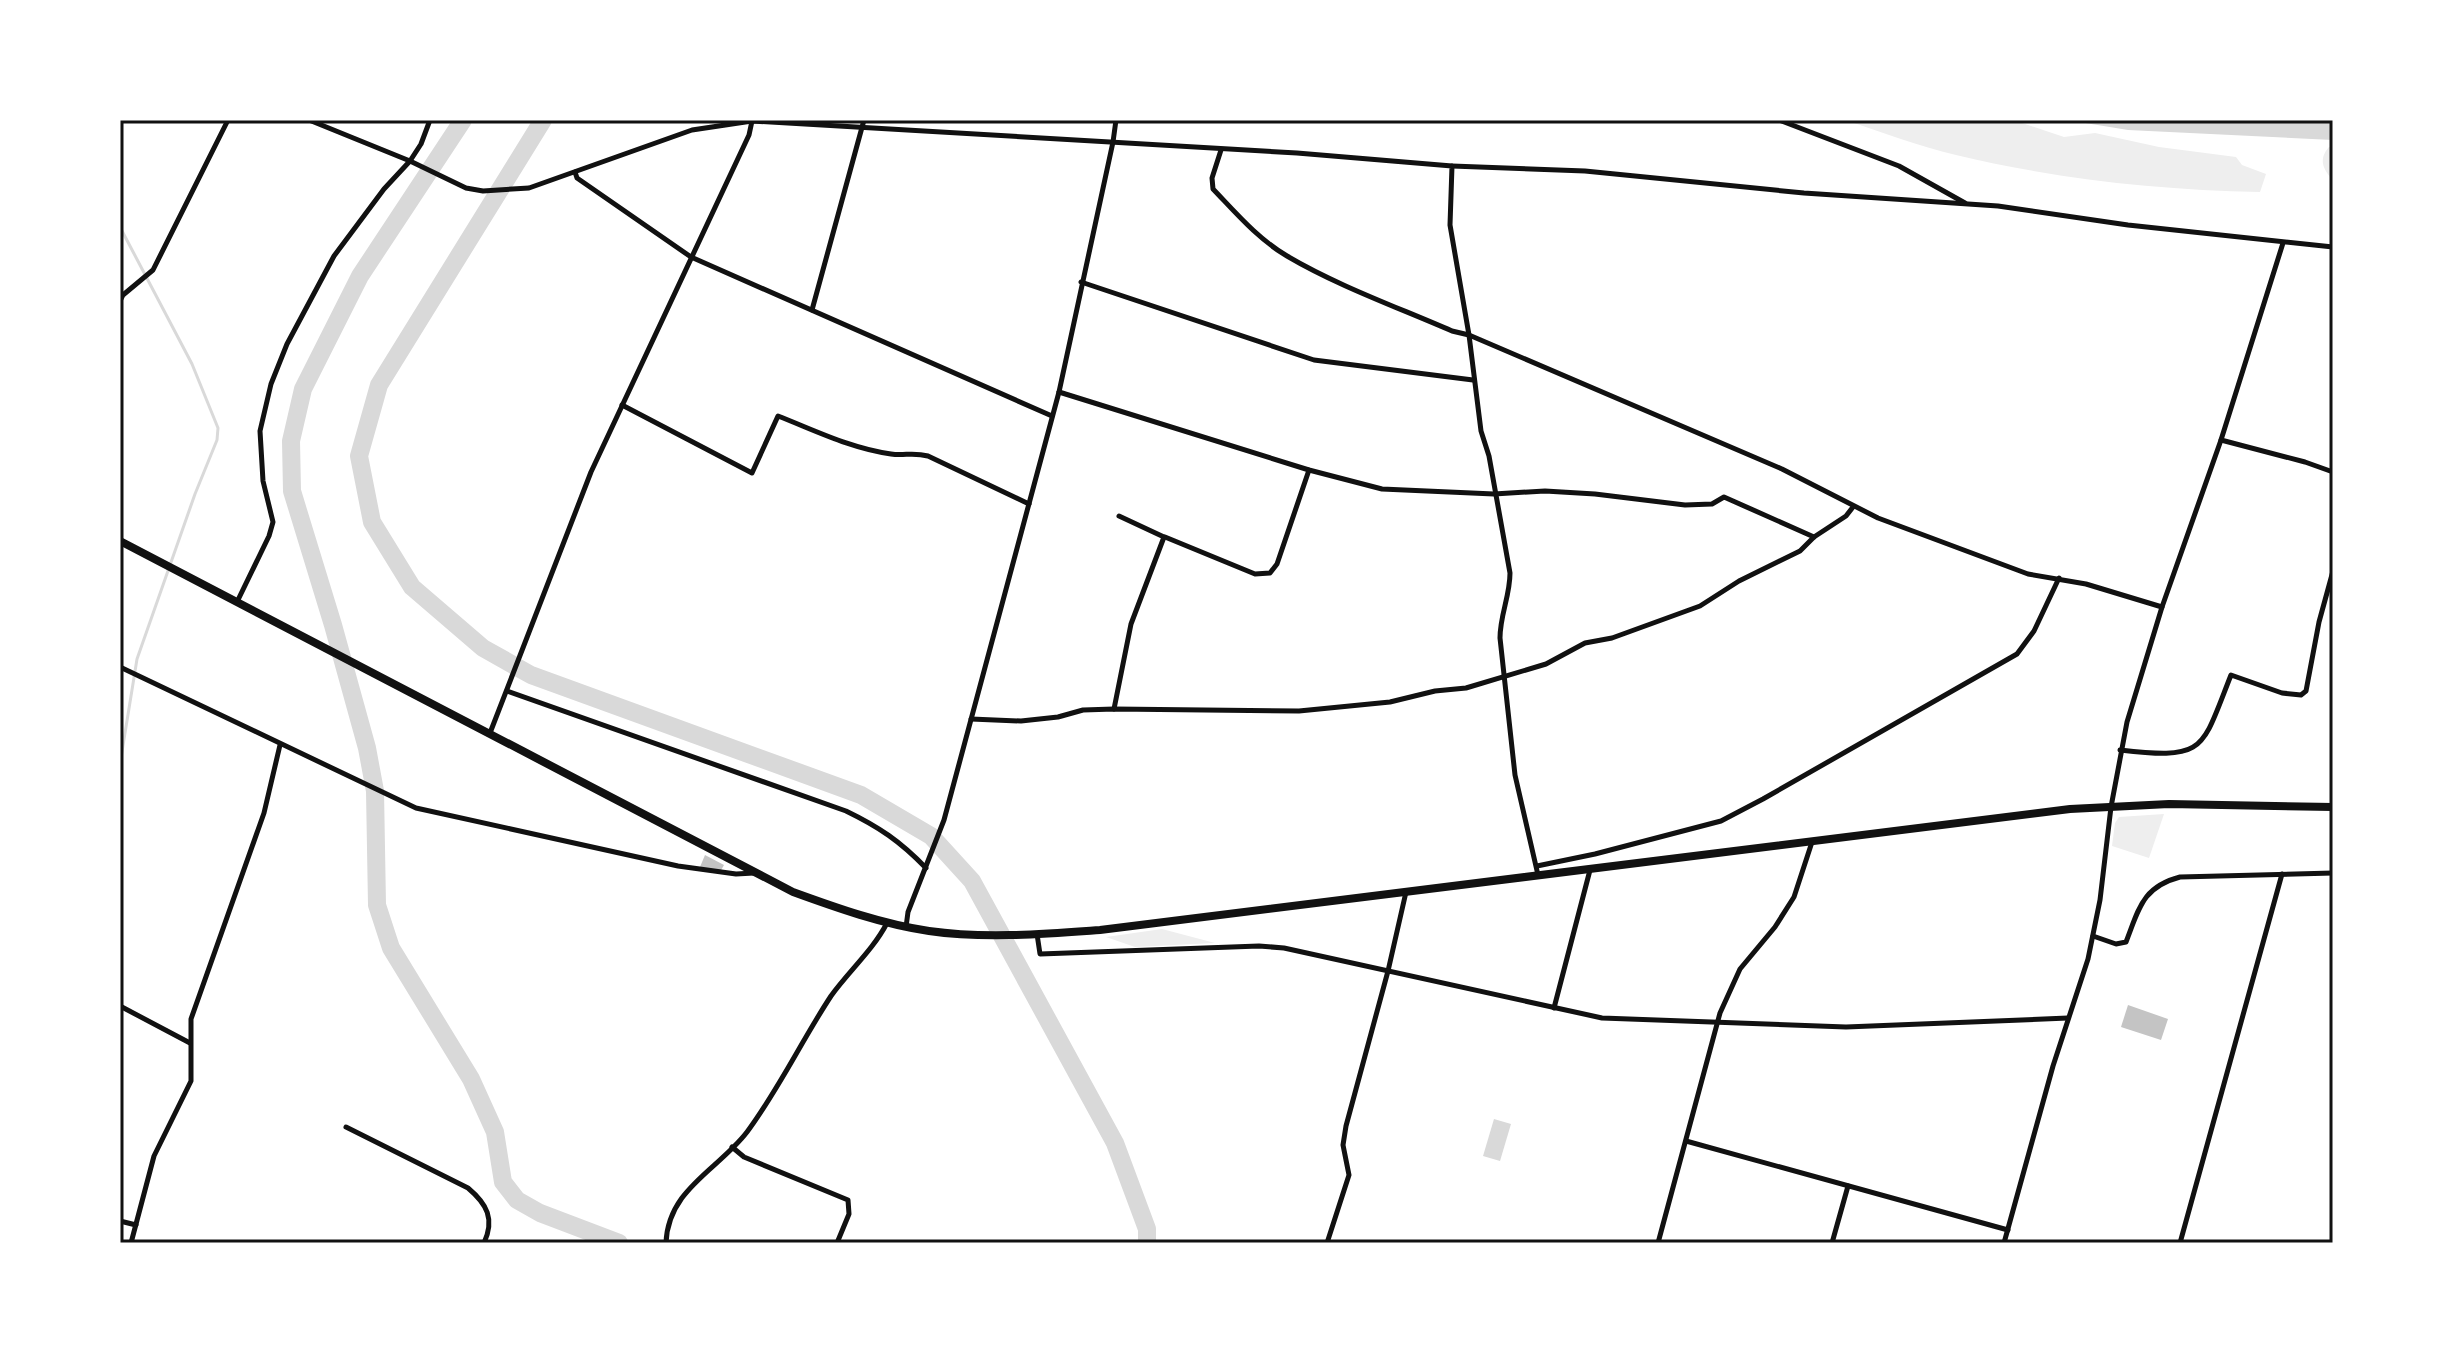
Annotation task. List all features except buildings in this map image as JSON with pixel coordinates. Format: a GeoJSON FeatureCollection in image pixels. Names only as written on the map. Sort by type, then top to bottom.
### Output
{"type":"FeatureCollection","features":[{"type":"Feature","properties":{"kind":"main road"},"geometry":{"type":"LineString","coordinates":[[120,541],[793,892],[887,923],[932,932],[1037,934],[1100,930],[1537,871],[1590,868],[2070,809],[2169,804],[2333,807]]}},
{"type":"Feature","properties":{"kind":"street"},"geometry":{"type":"LineString","coordinates":[[120,301],[146,277],[189,201],[228,120]]}},
{"type":"Feature","properties":{"kind":"street"},"geometry":{"type":"LineString","coordinates":[[309,120],[410,161],[466,188],[483,191],[520,189],[692,130],[752,121],[1297,153],[1452,166],[1585,171],[1804,193],[1966,203],[2333,247]]}},
{"type":"Feature","properties":{"kind":"street"},"geometry":{"type":"LineString","coordinates":[[237,603],[273,522],[263,481],[260,431],[271,384],[287,344],[334,256],[384,189],[410,161],[421,144],[430,120]]}},
{"type":"Feature","properties":{"kind":"street"},"geometry":{"type":"LineString","coordinates":[[812,310],[864,120]]}},
{"type":"Feature","properties":{"kind":"street"},"geometry":{"type":"LineString","coordinates":[[906,927],[908,912],[941,830],[1059,392],[1116,120]]}},
{"type":"Feature","properties":{"kind":"street"},"geometry":{"type":"LineString","coordinates":[[1779,120],[1887,161],[1966,203]]}},
{"type":"Feature","properties":{"kind":"street"},"geometry":{"type":"LineString","coordinates":[[490,733],[591,472],[749,135],[752,121]]}},
{"type":"Feature","properties":{"kind":"street"},"geometry":{"type":"LineString","coordinates":[[1221,149],[1212,178],[1213,189],[1286,256],[1335,280],[1769,463],[1853,507],[2028,574],[2059,578],[2162,607]]}},
{"type":"Feature","properties":{"kind":"street"},"geometry":{"type":"LineString","coordinates":[[1452,166],[1450,225],[1469,335],[1473,380],[1510,573],[1510,592],[1500,617],[1515,775],[1537,871],[1721,821],[1763,799],[2017,654],[2034,631],[2059,578]]}},
{"type":"Feature","properties":{"kind":"street"},"geometry":{"type":"LineString","coordinates":[[575,172],[577,178],[691,257],[1052,416]]}},
{"type":"Feature","properties":{"kind":"street"},"geometry":{"type":"LineString","coordinates":[[2004,1243],[2093,936],[2120,750],[2162,607],[2221,440],[2283,243]]}},
{"type":"Feature","properties":{"kind":"street"},"geometry":{"type":"LineString","coordinates":[[1081,282],[1314,360],[1473,380]]}},
{"type":"Feature","properties":{"kind":"street"},"geometry":{"type":"LineString","coordinates":[[1059,392],[1309,470],[1382,489],[1494,494],[1545,491],[1685,505],[1712,504],[1724,497],[1814,537]]}},
{"type":"Feature","properties":{"kind":"street"},"geometry":{"type":"LineString","coordinates":[[622,405],[752,473],[778,416],[844,442],[880,452],[894,455],[912,452],[928,456],[1029,504]]}},
{"type":"Feature","properties":{"kind":"street"},"geometry":{"type":"LineString","coordinates":[[2221,440],[2333,472]]}},
{"type":"Feature","properties":{"kind":"street"},"geometry":{"type":"LineString","coordinates":[[1119,516],[1255,574],[1270,573],[1277,564],[1309,470]]}},
{"type":"Feature","properties":{"kind":"street"},"geometry":{"type":"LineString","coordinates":[[971,719],[1021,721],[1058,717],[1083,710],[1114,709],[1299,711],[1390,702],[1435,691],[1466,688],[1546,664],[1585,643],[1612,638],[1700,606],[1739,581],[1800,551],[1814,537],[1846,516],[1853,507]]}},
{"type":"Feature","properties":{"kind":"street"},"geometry":{"type":"LineString","coordinates":[[1114,709],[1131,624],[1164,537]]}},
{"type":"Feature","properties":{"kind":"street"},"geometry":{"type":"LineString","coordinates":[[2120,750],[2160,754],[2197,747],[2209,732],[2231,675],[2282,693],[2301,695],[2306,691],[2319,622],[2333,571]]}},
{"type":"Feature","properties":{"kind":"street"},"geometry":{"type":"LineString","coordinates":[[120,667],[416,808],[678,866],[736,874],[755,873]]}},
{"type":"Feature","properties":{"kind":"street"},"geometry":{"type":"LineString","coordinates":[[508,689],[846,811],[881,828],[927,865]]}},
{"type":"Feature","properties":{"kind":"street"},"geometry":{"type":"LineString","coordinates":[[131,1243],[154,1156],[191,1081],[191,1019],[264,813],[280,745]]}},
{"type":"Feature","properties":{"kind":"street"},"geometry":{"type":"LineString","coordinates":[[1658,1243],[1729,988],[1794,897],[1813,840]]}},
{"type":"Feature","properties":{"kind":"street"},"geometry":{"type":"LineString","coordinates":[[1554,1008],[1590,868]]}},
{"type":"Feature","properties":{"kind":"street"},"geometry":{"type":"LineString","coordinates":[[2093,936],[2116,944],[2126,942],[2140,905],[2162,881],[2180,877],[2333,873]]}},
{"type":"Feature","properties":{"kind":"street"},"geometry":{"type":"LineString","coordinates":[[2180,1243],[2282,874]]}},
{"type":"Feature","properties":{"kind":"street"},"geometry":{"type":"LineString","coordinates":[[1327,1243],[1349,1175],[1343,1145],[1346,1126],[1406,891]]}},
{"type":"Feature","properties":{"kind":"street"},"geometry":{"type":"LineString","coordinates":[[666,1240],[672,1214],[684,1193],[732,1147],[759,1115],[832,995],[880,937],[887,923]]}},
{"type":"Feature","properties":{"kind":"street"},"geometry":{"type":"LineString","coordinates":[[1037,934],[1040,954],[1259,946],[1284,948],[1602,1018],[1846,1027],[2068,1018]]}},
{"type":"Feature","properties":{"kind":"street"},"geometry":{"type":"LineString","coordinates":[[120,1006],[190,1043]]}},
{"type":"Feature","properties":{"kind":"street"},"geometry":{"type":"LineString","coordinates":[[346,1127],[468,1188],[483,1200],[491,1217],[490,1231],[484,1243]]}},
{"type":"Feature","properties":{"kind":"street"},"geometry":{"type":"LineString","coordinates":[[1686,1141],[2008,1230]]}},
{"type":"Feature","properties":{"kind":"street"},"geometry":{"type":"LineString","coordinates":[[732,1147],[744,1157],[848,1200],[849,1214],[837,1243]]}},
{"type":"Feature","properties":{"kind":"street"},"geometry":{"type":"LineString","coordinates":[[1832,1243],[1848,1186]]}},
{"type":"Feature","properties":{"kind":"street"},"geometry":{"type":"LineString","coordinates":[[120,1221],[136,1225]]}},
{"type":"Feature","properties":{"kind":"shaded area"},"geometry":{"type":"Polygon","coordinates":[[[1845,120],[2019,122],[2064,137],[2095,133],[2159,147],[2236,157],[2242,165],[2266,174],[2260,192],[2107,182],[2031,171],[1956,155],[1845,120]]]}},
{"type":"Feature","properties":{"kind":"shaded area"},"geometry":{"type":"Polygon","coordinates":[[[2067,120],[2333,120],[2333,140],[2128,130],[2067,120]]]}},
{"type":"Feature","properties":{"kind":"shaded area"},"geometry":{"type":"Polygon","coordinates":[[[2329,147],[2333,147],[2333,180],[2323,164],[2329,147]]]}},
{"type":"Feature","properties":{"kind":"shaded area"},"geometry":{"type":"Polygon","coordinates":[[[2164,814],[2149,858],[2112,846],[2115,823],[2119,817],[2164,814]]]}},
{"type":"Feature","properties":{"kind":"shaded area"},"geometry":{"type":"Polygon","coordinates":[[[1162,929],[1215,943],[1135,947],[1106,937],[1162,929]]]}},
{"type":"Feature","properties":{"kind":"shaded area"},"geometry":{"type":"Polygon","coordinates":[[[1494,1119],[1511,1124],[1500,1161],[1483,1156],[1494,1119]]]}},
{"type":"Feature","properties":{"kind":"waterway"},"geometry":{"type":"LineString","coordinates":[[463,120],[360,276],[303,389],[291,441],[292,491],[367,748],[375,791],[377,905],[391,948],[471,1079],[495,1132],[503,1182],[517,1200],[540,1213],[619,1243]]}},
{"type":"Feature","properties":{"kind":"waterway"},"geometry":{"type":"LineString","coordinates":[[543,120],[379,385],[359,456],[372,522],[412,587],[483,648],[531,675],[861,795],[931,836],[972,881],[1115,1143],[1147,1229],[1147,1243]]}},
{"type":"Feature","properties":{"kind":"waterway"},"geometry":{"type":"LineString","coordinates":[[120,227],[192,364],[218,428],[217,440],[137,659],[120,764]]}}]}
